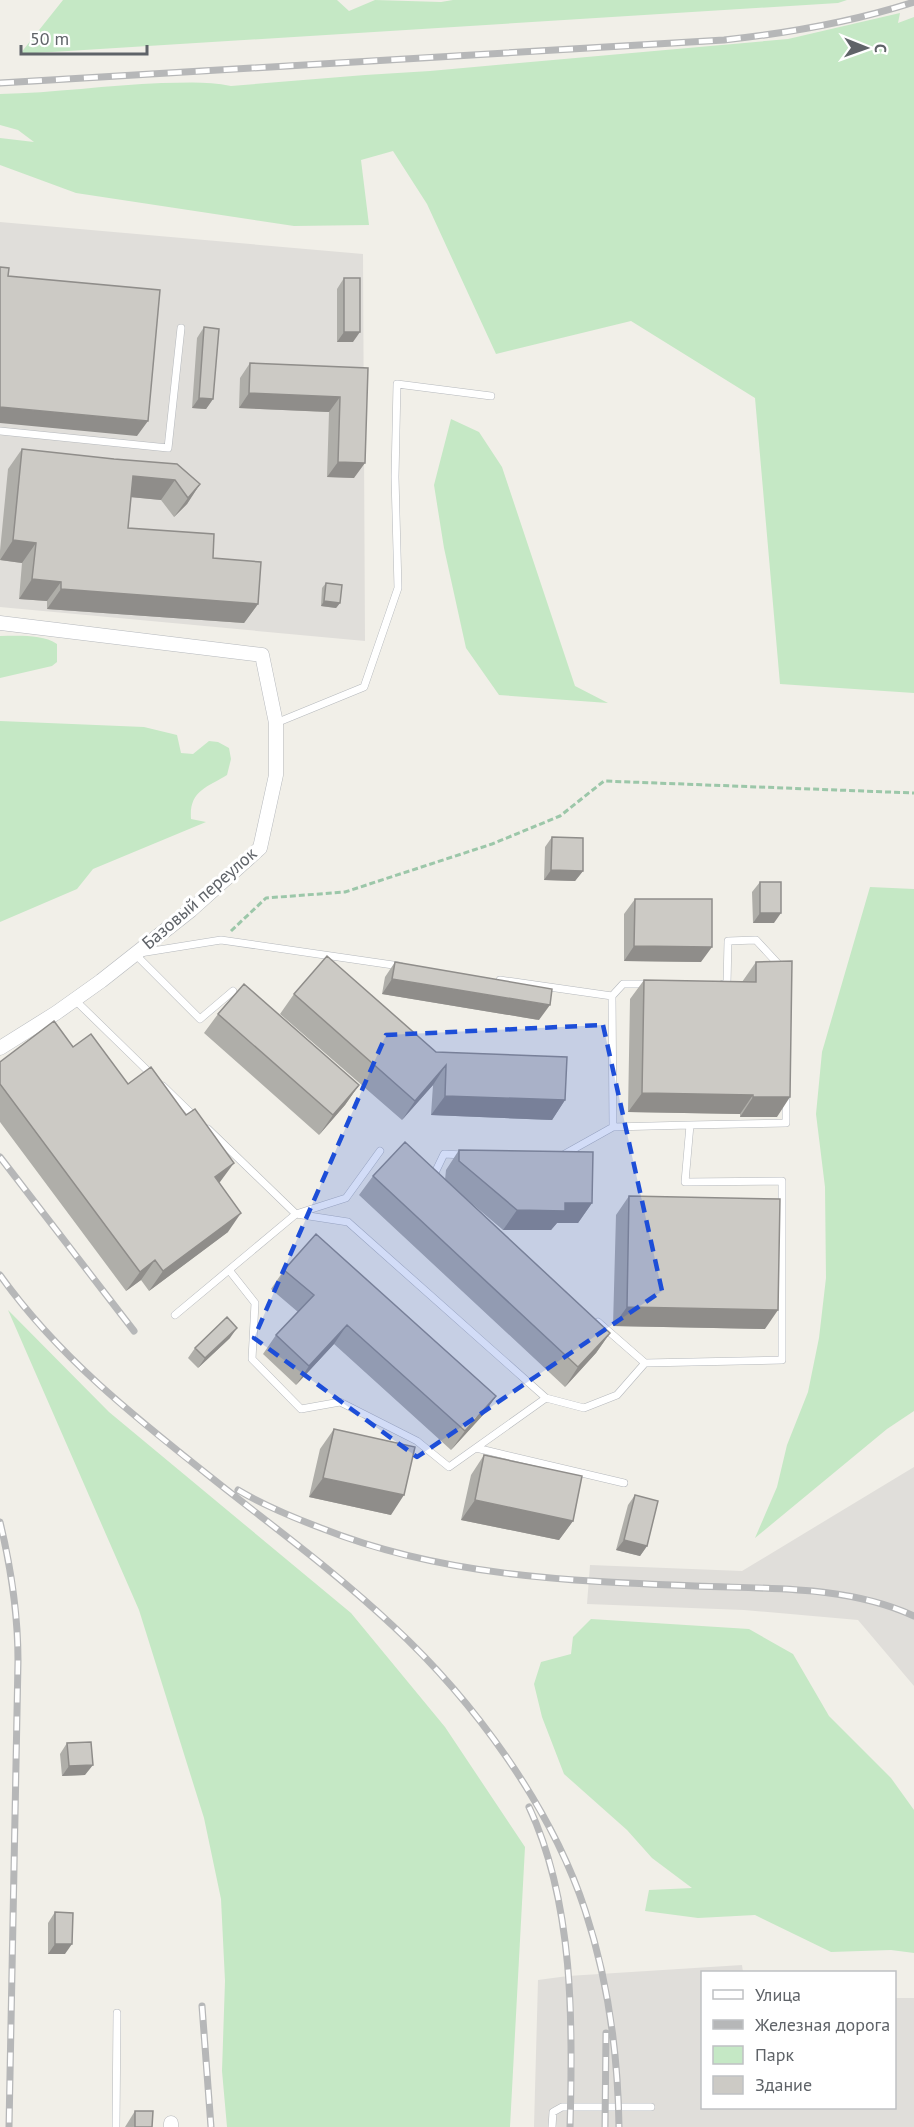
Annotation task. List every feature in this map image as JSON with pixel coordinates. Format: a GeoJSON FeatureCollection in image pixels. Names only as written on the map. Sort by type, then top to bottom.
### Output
{"type":"FeatureCollection","features":[{"type":"Feature","properties":{"kind":"street","name":"Базовый переулок"},"geometry":{"type":"LineString","coordinates":[[0,623],[262,655],[276,723],[276,775],[260,848],[191,910],[135,954],[75,1000],[0,1048]]}},
{"type":"Feature","properties":{"kind":"lane"},"geometry":{"type":"LineString","coordinates":[[0,431],[168,448],[182,328]]}},
{"type":"Feature","properties":{"kind":"lane"},"geometry":{"type":"LineString","coordinates":[[276,723],[364,687],[398,588],[395,477],[398,384],[491,396]]}},
{"type":"Feature","properties":{"kind":"lane"},"geometry":{"type":"LineString","coordinates":[[135,954],[221,940],[410,967]]}},
{"type":"Feature","properties":{"kind":"lane"},"geometry":{"type":"LineString","coordinates":[[716,984],[727,984],[728,940],[756,940],[787,974]]}},
{"type":"Feature","properties":{"kind":"lane"},"geometry":{"type":"LineString","coordinates":[[135,954],[200,1019],[233,991]]}},
{"type":"Feature","properties":{"kind":"lane"},"geometry":{"type":"LineString","coordinates":[[493,979],[612,996]]}},
{"type":"Feature","properties":{"kind":"lane"},"geometry":{"type":"LineString","coordinates":[[613,1127],[612,996],[623,984],[658,984]]}},
{"type":"Feature","properties":{"kind":"lane"},"geometry":{"type":"LineString","coordinates":[[75,1000],[296,1214],[348,1222],[546,1398],[584,1408],[617,1395],[645,1363]]}},
{"type":"Feature","properties":{"kind":"lane"},"geometry":{"type":"LineString","coordinates":[[561,1157],[613,1127],[786,1123],[786,1089]]}},
{"type":"Feature","properties":{"kind":"lane"},"geometry":{"type":"LineString","coordinates":[[591,1317],[645,1363],[782,1360],[782,1181],[685,1182],[690,1125]]}},
{"type":"Feature","properties":{"kind":"lane"},"geometry":{"type":"LineString","coordinates":[[175,1315],[296,1214],[346,1198],[380,1151]]}},
{"type":"Feature","properties":{"kind":"lane"},"geometry":{"type":"LineString","coordinates":[[440,1188],[431,1181],[444,1154],[467,1155]]}},
{"type":"Feature","properties":{"kind":"lane"},"geometry":{"type":"LineString","coordinates":[[229,1270],[255,1303],[252,1359],[302,1408],[340,1402],[417,1441],[448,1467],[546,1398]]}},
{"type":"Feature","properties":{"kind":"lane"},"geometry":{"type":"LineString","coordinates":[[476,1448],[624,1483]]}},
{"type":"Feature","properties":{"kind":"lane"},"geometry":{"type":"LineString","coordinates":[[116,2127],[117,2013]]}},
{"type":"Feature","properties":{"kind":"lane"},"geometry":{"type":"LineString","coordinates":[[552,2127],[553,2112],[562,2107],[651,2107]]}},
{"type":"Feature","properties":{"kind":"path"},"geometry":{"type":"LineString","coordinates":[[221,940],[266,898],[345,892],[492,844],[560,816],[604,781],[914,793]]}},
{"type":"Feature","properties":{"kind":"highlighted area"},"geometry":{"type":"Polygon","coordinates":[[[603,1025],[662,1291],[417,1457],[254,1338],[386,1035],[603,1025]]]}},
{"type":"Feature","properties":{"kind":"shaded area"},"geometry":{"type":"Polygon","coordinates":[[[0,222],[363,254],[365,641],[0,607],[0,222]]]}},
{"type":"Feature","properties":{"kind":"shaded area"},"geometry":{"type":"Polygon","coordinates":[[[914,1467],[914,1686],[858,1620],[744,1610],[587,1604],[590,1565],[742,1571],[914,1467]]]}},
{"type":"Feature","properties":{"kind":"shaded area"},"geometry":{"type":"Polygon","coordinates":[[[742,1965],[743,1971],[701,1971],[701,2109],[896,2109],[896,1998],[914,1998],[914,2127],[534,2127],[538,1980],[742,1965]]]}},
{"type":"Feature","properties":{"kind":"green space"},"geometry":{"type":"Polygon","coordinates":[[[63,0],[337,0],[349,11],[375,0],[441,2],[453,0],[847,0],[838,3],[20,54],[63,0]]]}},
{"type":"Feature","properties":{"kind":"green space"},"geometry":{"type":"Polygon","coordinates":[[[900,13],[898,23],[914,17],[914,693],[780,684],[755,398],[631,321],[496,354],[427,204],[393,151],[361,160],[369,225],[294,226],[76,193],[0,165],[0,138],[34,142],[18,130],[0,125],[0,94],[162,83],[205,83],[231,86],[788,39],[900,13]]]}},
{"type":"Feature","properties":{"kind":"green space"},"geometry":{"type":"Polygon","coordinates":[[[451,419],[479,432],[502,467],[575,686],[608,703],[499,695],[466,648],[444,548],[434,485],[451,419]]]}},
{"type":"Feature","properties":{"kind":"green space"},"geometry":{"type":"Polygon","coordinates":[[[0,636],[30,636],[51,641],[57,644],[57,662],[52,666],[0,678],[0,636]]]}},
{"type":"Feature","properties":{"kind":"green space"},"geometry":{"type":"Polygon","coordinates":[[[0,721],[144,727],[177,735],[181,753],[193,754],[209,741],[218,742],[229,748],[231,759],[227,775],[200,791],[193,802],[191,819],[206,822],[93,869],[77,889],[0,922],[0,721]]]}},
{"type":"Feature","properties":{"kind":"green space"},"geometry":{"type":"Polygon","coordinates":[[[870,887],[914,889],[914,1411],[887,1429],[755,1538],[777,1487],[787,1445],[808,1392],[819,1338],[826,1278],[825,1187],[816,1114],[822,1052],[870,887]]]}},
{"type":"Feature","properties":{"kind":"green space"},"geometry":{"type":"Polygon","coordinates":[[[8,1310],[109,1412],[351,1613],[445,1727],[525,1847],[510,2127],[227,2127],[222,2071],[225,1981],[221,1899],[204,1818],[139,1610],[8,1310]]]}},
{"type":"Feature","properties":{"kind":"green space"},"geometry":{"type":"Polygon","coordinates":[[[591,1619],[749,1629],[793,1654],[829,1716],[891,1778],[914,1810],[914,1953],[891,1950],[831,1952],[755,1915],[698,1918],[645,1911],[649,1890],[692,1888],[652,1858],[627,1830],[564,1774],[542,1717],[534,1684],[541,1662],[571,1654],[573,1637],[591,1619]]]}},
{"type":"Feature","properties":{"kind":"building"},"geometry":{"type":"Polygon","coordinates":[[[0,267],[9,268],[8,276],[160,290],[148,421],[0,407],[0,267]]]}},
{"type":"Feature","properties":{"kind":"building"},"geometry":{"type":"Polygon","coordinates":[[[344,278],[360,278],[360,332],[344,332],[344,278]]]}},
{"type":"Feature","properties":{"kind":"building"},"geometry":{"type":"Polygon","coordinates":[[[204,327],[219,329],[213,399],[199,398],[204,327]]]}},
{"type":"Feature","properties":{"kind":"building"},"geometry":{"type":"Polygon","coordinates":[[[250,363],[368,368],[365,463],[338,462],[340,397],[249,393],[250,363]]]}},
{"type":"Feature","properties":{"kind":"building"},"geometry":{"type":"Polygon","coordinates":[[[22,449],[177,464],[200,484],[188,498],[175,480],[133,476],[128,528],[214,534],[213,558],[261,562],[258,604],[61,589],[61,582],[32,579],[36,543],[13,540],[22,449]]]}},
{"type":"Feature","properties":{"kind":"building"},"geometry":{"type":"Polygon","coordinates":[[[326,583],[342,585],[340,603],[324,601],[326,583]]]}},
{"type":"Feature","properties":{"kind":"building"},"geometry":{"type":"Polygon","coordinates":[[[552,837],[583,838],[583,871],[551,870],[552,837]]]}},
{"type":"Feature","properties":{"kind":"building"},"geometry":{"type":"Polygon","coordinates":[[[760,882],[781,882],[781,913],[760,913],[760,882]]]}},
{"type":"Feature","properties":{"kind":"building"},"geometry":{"type":"Polygon","coordinates":[[[635,899],[712,899],[712,947],[634,946],[635,899]]]}},
{"type":"Feature","properties":{"kind":"building"},"geometry":{"type":"Polygon","coordinates":[[[327,956],[436,1052],[567,1057],[565,1100],[445,1096],[446,1065],[415,1101],[294,994],[327,956]]]}},
{"type":"Feature","properties":{"kind":"building"},"geometry":{"type":"Polygon","coordinates":[[[792,961],[790,1097],[642,1093],[644,980],[756,982],[756,962],[792,961]]]}},
{"type":"Feature","properties":{"kind":"building"},"geometry":{"type":"Polygon","coordinates":[[[395,962],[552,989],[550,1005],[392,979],[395,962]]]}},
{"type":"Feature","properties":{"kind":"building"},"geometry":{"type":"Polygon","coordinates":[[[244,984],[359,1085],[333,1115],[218,1014],[244,984]]]}},
{"type":"Feature","properties":{"kind":"building"},"geometry":{"type":"Polygon","coordinates":[[[54,1021],[73,1047],[91,1034],[128,1084],[151,1067],[186,1115],[195,1109],[234,1163],[215,1177],[241,1213],[163,1271],[155,1260],[140,1272],[0,1084],[0,1062],[54,1021]]]}},
{"type":"Feature","properties":{"kind":"building"},"geometry":{"type":"Polygon","coordinates":[[[405,1142],[610,1333],[578,1367],[373,1176],[405,1142]]]}},
{"type":"Feature","properties":{"kind":"building"},"geometry":{"type":"Polygon","coordinates":[[[459,1150],[593,1152],[592,1203],[565,1203],[565,1211],[517,1210],[459,1161],[459,1150]]]}},
{"type":"Feature","properties":{"kind":"building"},"geometry":{"type":"Polygon","coordinates":[[[629,1196],[780,1199],[778,1310],[627,1307],[629,1196]]]}},
{"type":"Feature","properties":{"kind":"building"},"geometry":{"type":"Polygon","coordinates":[[[316,1234],[496,1396],[465,1431],[347,1325],[309,1366],[276,1335],[314,1295],[284,1270],[316,1234]]]}},
{"type":"Feature","properties":{"kind":"building"},"geometry":{"type":"Polygon","coordinates":[[[227,1317],[237,1328],[205,1358],[195,1348],[227,1317]]]}},
{"type":"Feature","properties":{"kind":"building"},"geometry":{"type":"Polygon","coordinates":[[[334,1429],[415,1447],[404,1495],[323,1478],[334,1429]]]}},
{"type":"Feature","properties":{"kind":"building"},"geometry":{"type":"Polygon","coordinates":[[[484,1455],[582,1476],[573,1521],[475,1500],[484,1455]]]}},
{"type":"Feature","properties":{"kind":"building"},"geometry":{"type":"Polygon","coordinates":[[[635,1495],[658,1501],[647,1546],[624,1540],[635,1495]]]}},
{"type":"Feature","properties":{"kind":"building"},"geometry":{"type":"Polygon","coordinates":[[[91,1742],[93,1765],[69,1766],[67,1743],[91,1742]]]}},
{"type":"Feature","properties":{"kind":"building"},"geometry":{"type":"Polygon","coordinates":[[[55,1912],[73,1913],[72,1944],[55,1944],[55,1912]]]}},
{"type":"Feature","properties":{"kind":"building"},"geometry":{"type":"Polygon","coordinates":[[[135,2111],[153,2111],[152,2127],[135,2127],[135,2111]]]}},
{"type":"Feature","properties":{"kind":"railway"},"geometry":{"type":"LineString","coordinates":[[0,83],[724,40],[820,26],[914,2]]}},
{"type":"Feature","properties":{"kind":"railway"},"geometry":{"type":"LineString","coordinates":[[0,1157],[134,1331]]}},
{"type":"Feature","properties":{"kind":"railway"},"geometry":{"type":"LineString","coordinates":[[0,1275],[24,1306],[77,1364],[135,1416],[373,1608],[423,1655],[480,1721],[506,1757],[552,1832],[585,1910],[606,1990],[614,2045],[619,2127]]}},
{"type":"Feature","properties":{"kind":"railway"},"geometry":{"type":"LineString","coordinates":[[238,1490],[289,1515],[366,1544],[412,1557],[458,1566],[599,1582],[806,1590],[862,1599],[914,1616]]}},
{"type":"Feature","properties":{"kind":"railway"},"geometry":{"type":"LineString","coordinates":[[0,1522],[13,1591],[18,1661],[9,2127]]}},
{"type":"Feature","properties":{"kind":"railway"},"geometry":{"type":"LineString","coordinates":[[529,1807],[544,1844],[563,1923],[570,2005],[570,2127]]}},
{"type":"Feature","properties":{"kind":"railway"},"geometry":{"type":"LineString","coordinates":[[202,2006],[211,2127]]}},
{"type":"Feature","properties":{"kind":"railway"},"geometry":{"type":"LineString","coordinates":[[605,2127],[606,2033]]}}]}
